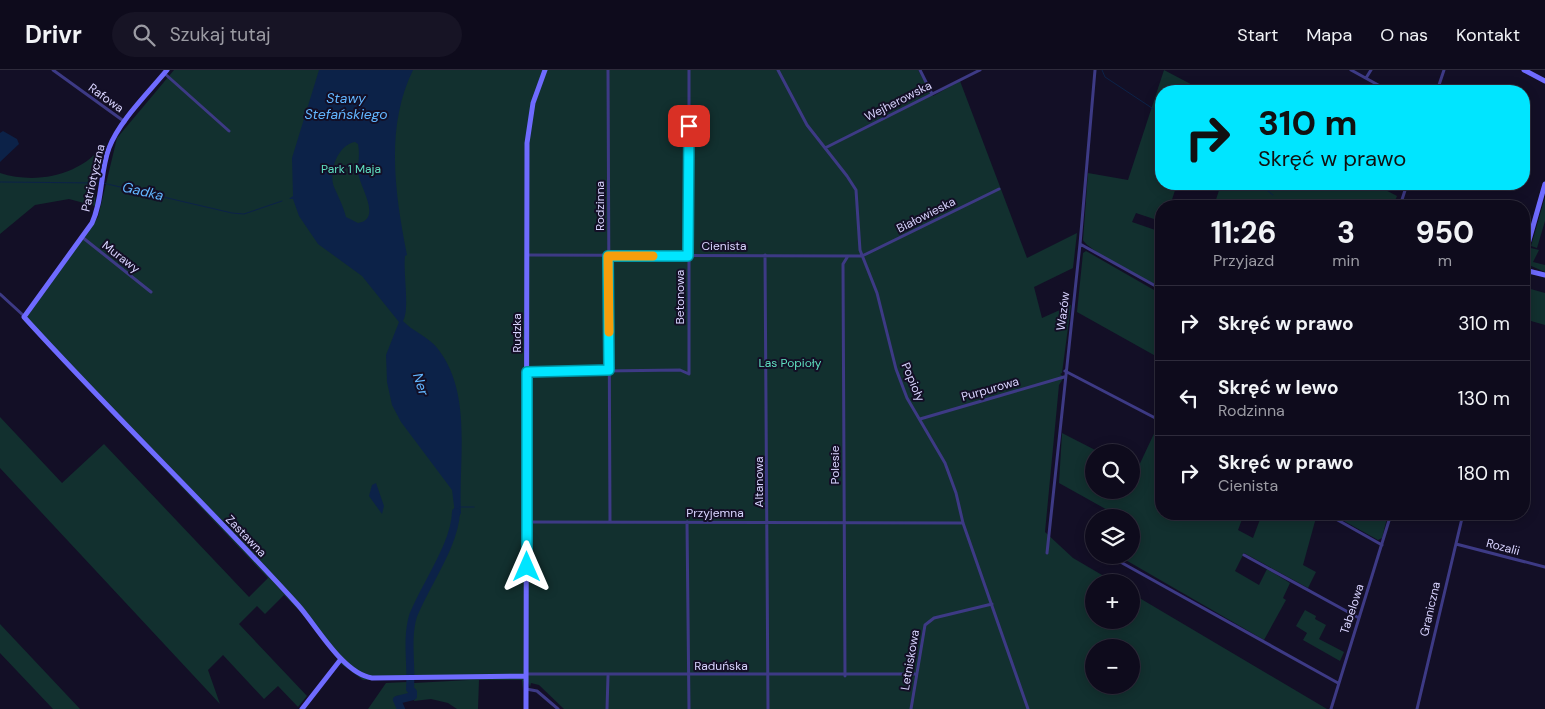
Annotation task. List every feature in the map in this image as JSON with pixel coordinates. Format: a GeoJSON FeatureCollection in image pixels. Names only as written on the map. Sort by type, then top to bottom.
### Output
{"type":"FeatureCollection","features":[{"type":"Feature","properties":{"kind":"street","name":"Rafowa"},"geometry":{"type":"LineString","coordinates":[[53,70],[125,122]]}},
{"type":"Feature","properties":{"kind":"street","name":"Rudzka"},"geometry":{"type":"LineString","coordinates":[[526,709],[528,136],[533,103],[546,70]]}},
{"type":"Feature","properties":{"kind":"street","name":"Rodzinna"},"geometry":{"type":"LineString","coordinates":[[608,70],[610,521]]}},
{"type":"Feature","properties":{"kind":"street","name":"Betonowa"},"geometry":{"type":"LineString","coordinates":[[609,370],[680,370],[689,374],[689,70]]}},
{"type":"Feature","properties":{"kind":"street","name":"Popioły"},"geometry":{"type":"LineString","coordinates":[[778,70],[807,125],[848,176],[856,190],[862,256],[877,293],[896,369],[907,398],[945,463],[956,493],[963,523],[1028,709]]}},
{"type":"Feature","properties":{"kind":"street"},"geometry":{"type":"LineString","coordinates":[[920,70],[932,94]]}},
{"type":"Feature","properties":{"kind":"street","name":"Wejherowska"},"geometry":{"type":"LineString","coordinates":[[825,148],[980,70]]}},
{"type":"Feature","properties":{"kind":"street","name":"Wazów"},"geometry":{"type":"LineString","coordinates":[[1047,553],[1064,377],[1080,244],[1095,70]]}},
{"type":"Feature","properties":{"kind":"street"},"geometry":{"type":"LineString","coordinates":[[1351,70],[1378,85]]}},
{"type":"Feature","properties":{"kind":"street"},"geometry":{"type":"LineString","coordinates":[[1366,78],[1371,70]]}},
{"type":"Feature","properties":{"kind":"street"},"geometry":{"type":"LineString","coordinates":[[1439,85],[1444,70]]}},
{"type":"Feature","properties":{"kind":"street"},"geometry":{"type":"LineString","coordinates":[[1524,70],[1545,81]]}},
{"type":"Feature","properties":{"kind":"street","name":"Patriotyczna"},"geometry":{"type":"LineString","coordinates":[[24,317],[98,211],[109,146],[125,122],[166,72]]}},
{"type":"Feature","properties":{"kind":"street"},"geometry":{"type":"LineString","coordinates":[[166,72],[229,131]]}},
{"type":"Feature","properties":{"kind":"street"},"geometry":{"type":"LineString","coordinates":[[1530,237],[1545,184]]}},
{"type":"Feature","properties":{"kind":"street","name":"Białowieska"},"geometry":{"type":"LineString","coordinates":[[862,256],[999,189]]}},
{"type":"Feature","properties":{"kind":"street","name":"Murawy"},"geometry":{"type":"LineString","coordinates":[[81,237],[151,292]]}},
{"type":"Feature","properties":{"kind":"street"},"geometry":{"type":"LineString","coordinates":[[1080,244],[1155,286]]}},
{"type":"Feature","properties":{"kind":"street","name":"Cienista"},"geometry":{"type":"LineString","coordinates":[[527,255],[862,256]]}},
{"type":"Feature","properties":{"kind":"street","name":"Altanowa"},"geometry":{"type":"LineString","coordinates":[[765,255],[768,709]]}},
{"type":"Feature","properties":{"kind":"street","name":"Polesie"},"geometry":{"type":"LineString","coordinates":[[845,676],[844,264],[848,256]]}},
{"type":"Feature","properties":{"kind":"street"},"geometry":{"type":"LineString","coordinates":[[1530,271],[1545,275]]}},
{"type":"Feature","properties":{"kind":"street","name":"Zastawna"},"geometry":{"type":"LineString","coordinates":[[0,294],[293,600],[341,658],[367,677],[526,675]]}},
{"type":"Feature","properties":{"kind":"street"},"geometry":{"type":"LineString","coordinates":[[527,372],[609,370]]}},
{"type":"Feature","properties":{"kind":"street"},"geometry":{"type":"LineString","coordinates":[[1065,371],[1155,419]]}},
{"type":"Feature","properties":{"kind":"street","name":"Purpurowa"},"geometry":{"type":"LineString","coordinates":[[920,419],[1064,377]]}},
{"type":"Feature","properties":{"kind":"street"},"geometry":{"type":"LineString","coordinates":[[1338,520],[1382,545]]}},
{"type":"Feature","properties":{"kind":"street","name":"Tabelowa"},"geometry":{"type":"LineString","coordinates":[[1331,709],[1389,520]]}},
{"type":"Feature","properties":{"kind":"street","name":"Graniczna"},"geometry":{"type":"LineString","coordinates":[[1417,709],[1462,520]]}},
{"type":"Feature","properties":{"kind":"street","name":"Przyjemna"},"geometry":{"type":"LineString","coordinates":[[527,522],[963,523]]}},
{"type":"Feature","properties":{"kind":"street"},"geometry":{"type":"LineString","coordinates":[[687,522],[689,709]]}},
{"type":"Feature","properties":{"kind":"street","name":"Rozalii"},"geometry":{"type":"LineString","coordinates":[[1456,544],[1545,567]]}},
{"type":"Feature","properties":{"kind":"street"},"geometry":{"type":"LineString","coordinates":[[1244,555],[1359,618]]}},
{"type":"Feature","properties":{"kind":"street"},"geometry":{"type":"LineString","coordinates":[[1124,564],[1338,683]]}},
{"type":"Feature","properties":{"kind":"street","name":"Letniskowa"},"geometry":{"type":"LineString","coordinates":[[911,709],[915,674],[925,625],[934,618],[992,604]]}},
{"type":"Feature","properties":{"kind":"street"},"geometry":{"type":"LineString","coordinates":[[302,709],[341,658]]}},
{"type":"Feature","properties":{"kind":"street","name":"Raduńska"},"geometry":{"type":"LineString","coordinates":[[526,675],[768,674],[845,676],[915,674]]}},
{"type":"Feature","properties":{"kind":"street"},"geometry":{"type":"LineString","coordinates":[[607,709],[608,676]]}},
{"type":"Feature","properties":{"kind":"street"},"geometry":{"type":"LineString","coordinates":[[526,689],[537,691],[558,709]]}},
{"type":"Feature","properties":{"kind":"green space"},"geometry":{"type":"Polygon","coordinates":[[[174,70],[918,70],[933,96],[960,81],[1027,258],[1077,233],[1073,268],[1034,287],[1042,318],[1071,305],[1062,373],[1060,374],[1064,377],[1059,385],[1045,532],[1073,558],[1100,574],[1085,574],[1085,629],[1140,629],[1140,598],[1327,709],[564,709],[539,685],[531,683],[530,687],[528,682],[523,681],[522,691],[522,680],[479,680],[478,709],[457,709],[448,703],[431,699],[414,701],[416,692],[413,688],[414,683],[469,680],[363,680],[341,664],[315,627],[284,595],[265,614],[257,606],[239,624],[307,696],[298,707],[278,686],[264,699],[223,655],[208,670],[220,704],[0,468],[0,417],[62,483],[104,444],[249,597],[268,578],[24,321],[98,217],[117,138],[174,70]]]}},
{"type":"Feature","properties":{"kind":"green space"},"geometry":{"type":"Polygon","coordinates":[[[1164,70],[1193,85],[1159,85],[1164,70]]]}},
{"type":"Feature","properties":{"kind":"green space"},"geometry":{"type":"Polygon","coordinates":[[[1155,98],[1155,190],[1175,190],[1172,200],[1155,200],[1155,219],[1136,213],[1132,222],[1155,230],[1155,284],[1106,258],[1083,240],[1088,173],[1128,180],[1155,98]]]}},
{"type":"Feature","properties":{"kind":"green space"},"geometry":{"type":"Polygon","coordinates":[[[105,143],[106,147],[96,178],[95,206],[69,199],[35,205],[0,234],[0,173],[29,178],[58,174],[84,163],[105,143]]]}},
{"type":"Feature","properties":{"kind":"green space"},"geometry":{"type":"Polygon","coordinates":[[[1219,190],[1386,190],[1397,196],[1395,200],[1216,200],[1219,190]]]}},
{"type":"Feature","properties":{"kind":"green space"},"geometry":{"type":"Polygon","coordinates":[[[1545,197],[1545,221],[1537,248],[1531,246],[1545,197]]]}},
{"type":"Feature","properties":{"kind":"green space"},"geometry":{"type":"Polygon","coordinates":[[[1531,248],[1539,250],[1533,262],[1545,265],[1545,272],[1530,265],[1531,248]]]}},
{"type":"Feature","properties":{"kind":"green space"},"geometry":{"type":"Polygon","coordinates":[[[1086,251],[1155,291],[1155,356],[1077,312],[1083,253],[1086,251]]]}},
{"type":"Feature","properties":{"kind":"green space"},"geometry":{"type":"Polygon","coordinates":[[[1530,289],[1545,293],[1545,325],[1530,321],[1530,289]]]}},
{"type":"Feature","properties":{"kind":"green space"},"geometry":{"type":"Polygon","coordinates":[[[1155,432],[1155,520],[1242,520],[1238,530],[1253,538],[1260,520],[1315,520],[1303,565],[1316,572],[1308,588],[1244,553],[1235,571],[1259,585],[1267,569],[1290,583],[1283,598],[1286,600],[1264,640],[1133,564],[1140,564],[1140,509],[1106,509],[1088,499],[1140,499],[1140,463],[1155,432]]]}},
{"type":"Feature","properties":{"kind":"green space"},"geometry":{"type":"Polygon","coordinates":[[[1062,433],[1085,445],[1085,497],[1059,483],[1062,433]]]}},
{"type":"Feature","properties":{"kind":"green space"},"geometry":{"type":"Polygon","coordinates":[[[1386,520],[1382,538],[1378,540],[1344,521],[1386,520]]]}},
{"type":"Feature","properties":{"kind":"green space"},"geometry":{"type":"Polygon","coordinates":[[[1305,610],[1316,616],[1315,619],[1326,625],[1319,639],[1344,652],[1340,661],[1303,640],[1307,633],[1296,626],[1305,610]]]}},
{"type":"Feature","properties":{"kind":"green space"},"geometry":{"type":"Polygon","coordinates":[[[0,624],[80,709],[53,709],[0,653],[0,624]]]}},
{"type":"Feature","properties":{"kind":"green space"},"geometry":{"type":"Polygon","coordinates":[[[407,682],[409,695],[396,696],[394,699],[398,709],[368,709],[386,683],[407,682]]]}},
{"type":"Feature","properties":{"kind":"water","name":"Stawy Stefańskiego"},"geometry":{"type":"Polygon","coordinates":[[[319,70],[413,70],[404,92],[399,114],[395,161],[396,185],[407,255],[405,256],[406,308],[403,321],[438,349],[449,367],[456,386],[462,428],[462,450],[461,513],[456,522],[452,490],[401,422],[392,405],[387,382],[386,355],[399,322],[362,276],[318,244],[299,216],[293,199],[289,199],[293,196],[292,158],[319,70]],[[355,142],[349,144],[339,153],[332,174],[332,181],[346,217],[358,223],[365,220],[369,215],[369,209],[368,201],[359,178],[358,144],[355,142]]]}},
{"type":"Feature","properties":{"kind":"water"},"geometry":{"type":"Polygon","coordinates":[[[3,131],[17,139],[19,144],[0,162],[0,133],[3,131]]]}},
{"type":"Feature","properties":{"kind":"water"},"geometry":{"type":"Polygon","coordinates":[[[376,483],[384,506],[382,514],[369,496],[372,485],[376,483]]]}},
{"type":"Feature","properties":{"kind":"waterway"},"geometry":{"type":"LineString","coordinates":[[1102,70],[1105,77],[1155,110]]}},
{"type":"Feature","properties":{"kind":"waterway","name":"Gadka"},"geometry":{"type":"LineString","coordinates":[[0,182],[99,183]]}},
{"type":"Feature","properties":{"kind":"waterway","name":"Gadka"},"geometry":{"type":"LineString","coordinates":[[103,183],[232,213],[244,214],[282,201]]}},
{"type":"Feature","properties":{"kind":"waterway"},"geometry":{"type":"LineString","coordinates":[[1267,190],[1273,195]]}},
{"type":"Feature","properties":{"kind":"waterway"},"geometry":{"type":"LineString","coordinates":[[460,507],[474,507]]}},
{"type":"Feature","properties":{"kind":"waterway","name":"Ner"},"geometry":{"type":"LineString","coordinates":[[401,709],[397,700],[413,696],[413,692],[410,689],[410,643],[413,616],[451,538],[456,512]]}},
{"type":"Feature","properties":{"kind":"slow traffic"},"geometry":{"type":"LineString","coordinates":[[609,332],[608,256],[653,256]]}},
{"type":"Feature","properties":{"kind":"route"},"geometry":{"type":"LineString","coordinates":[[527,567],[527,372],[609,370],[608,256],[688,256],[689,126]]}},
{"type":"Feature","properties":{"kind":"park label","name":"Park 1 Maja"},"geometry":{"type":"Point","coordinates":[351,169]}},
{"type":"Feature","properties":{"kind":"park label","name":"Las Popioły"},"geometry":{"type":"Point","coordinates":[790,363]}}]}
